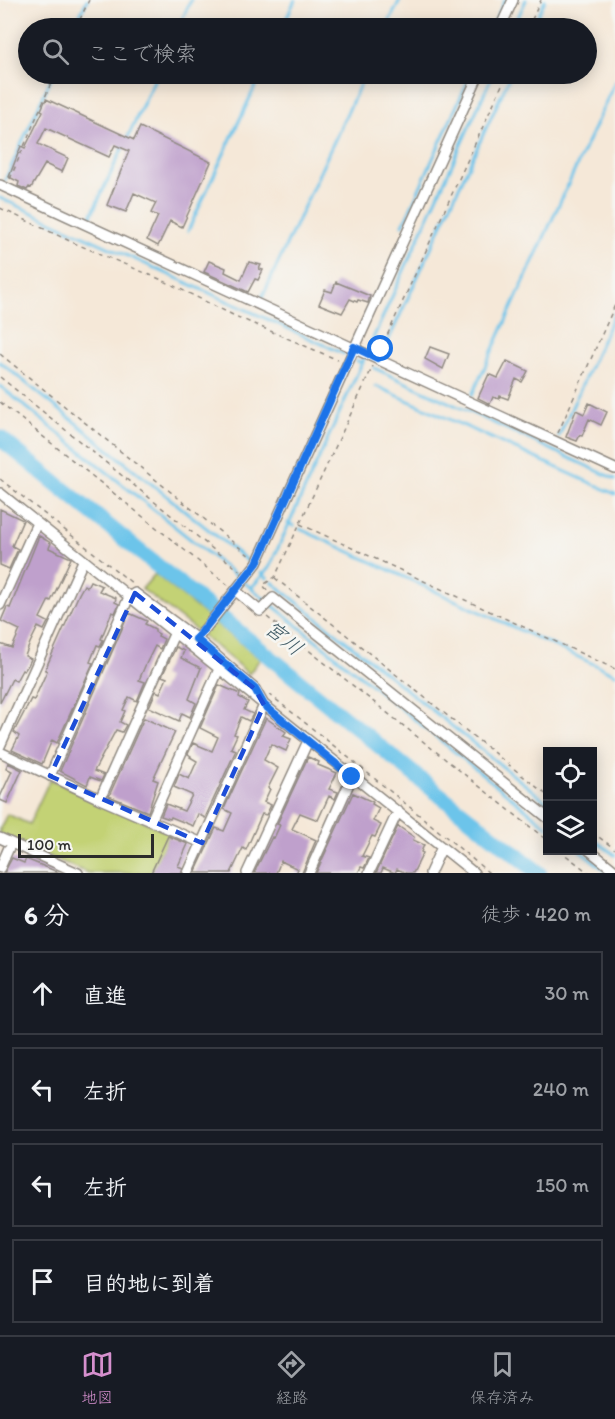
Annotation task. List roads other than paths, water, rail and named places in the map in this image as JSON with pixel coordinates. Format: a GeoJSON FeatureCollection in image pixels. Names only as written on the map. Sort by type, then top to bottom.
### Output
{"type":"FeatureCollection","features":[{"type":"Feature","properties":{"kind":"street"},"geometry":{"type":"LineString","coordinates":[[505,18],[513,0]]}},
{"type":"Feature","properties":{"kind":"street"},"geometry":{"type":"LineString","coordinates":[[198,637],[257,563],[346,364],[365,352],[475,84]]}},
{"type":"Feature","properties":{"kind":"street"},"geometry":{"type":"LineString","coordinates":[[3,186],[615,469]]}},
{"type":"Feature","properties":{"kind":"street"},"geometry":{"type":"LineString","coordinates":[[0,493],[474,873]]}},
{"type":"Feature","properties":{"kind":"street"},"geometry":{"type":"LineString","coordinates":[[0,604],[36,523]]}},
{"type":"Feature","properties":{"kind":"street"},"geometry":{"type":"LineString","coordinates":[[0,746],[2,734],[83,561]]}},
{"type":"Feature","properties":{"kind":"street"},"geometry":{"type":"LineString","coordinates":[[241,585],[543,814]]}},
{"type":"Feature","properties":{"kind":"street"},"geometry":{"type":"LineString","coordinates":[[50,776],[129,597],[135,593],[198,637],[255,689],[264,705]]}},
{"type":"Feature","properties":{"kind":"street"},"geometry":{"type":"LineString","coordinates":[[100,799],[175,632]]}},
{"type":"Feature","properties":{"kind":"street"},"geometry":{"type":"LineString","coordinates":[[151,821],[219,669]]}},
{"type":"Feature","properties":{"kind":"street"},"geometry":{"type":"LineString","coordinates":[[188,873],[264,705]]}},
{"type":"Feature","properties":{"kind":"street"},"geometry":{"type":"LineString","coordinates":[[247,873],[308,741]]}},
{"type":"Feature","properties":{"kind":"street"},"geometry":{"type":"LineString","coordinates":[[0,752],[202,843]]}},
{"type":"Feature","properties":{"kind":"street"},"geometry":{"type":"LineString","coordinates":[[309,873],[352,777]]}},
{"type":"Feature","properties":{"kind":"street"},"geometry":{"type":"LineString","coordinates":[[369,873],[398,811]]}},
{"type":"Feature","properties":{"kind":"street"},"geometry":{"type":"LineString","coordinates":[[0,838],[78,873]]}},
{"type":"Feature","properties":{"kind":"street"},"geometry":{"type":"LineString","coordinates":[[0,868],[11,843]]}},
{"type":"Feature","properties":{"kind":"street"},"geometry":{"type":"LineString","coordinates":[[430,873],[442,847]]}},
{"type":"Feature","properties":{"kind":"street"},"geometry":{"type":"LineString","coordinates":[[595,855],[615,871]]}},
{"type":"Feature","properties":{"kind":"waterway"},"geometry":{"type":"LineString","coordinates":[[79,18],[87,0]]}},
{"type":"Feature","properties":{"kind":"waterway"},"geometry":{"type":"LineString","coordinates":[[183,18],[191,0]]}},
{"type":"Feature","properties":{"kind":"waterway"},"geometry":{"type":"LineString","coordinates":[[287,18],[295,0]]}},
{"type":"Feature","properties":{"kind":"waterway"},"geometry":{"type":"LineString","coordinates":[[391,18],[400,0]]}},
{"type":"Feature","properties":{"kind":"waterway"},"geometry":{"type":"LineString","coordinates":[[497,18],[505,0]]}},
{"type":"Feature","properties":{"kind":"waterway"},"geometry":{"type":"LineString","coordinates":[[518,18],[526,0]]}},
{"type":"Feature","properties":{"kind":"waterway"},"geometry":{"type":"LineString","coordinates":[[537,18],[545,0]]}},
{"type":"Feature","properties":{"kind":"waterway"},"geometry":{"type":"LineString","coordinates":[[472,395],[615,82]]}},
{"type":"Feature","properties":{"kind":"waterway"},"geometry":{"type":"LineString","coordinates":[[5,180],[48,84]]}},
{"type":"Feature","properties":{"kind":"waterway"},"geometry":{"type":"LineString","coordinates":[[127,139],[152,84]]}},
{"type":"Feature","properties":{"kind":"waterway"},"geometry":{"type":"LineString","coordinates":[[188,231],[256,84]]}},
{"type":"Feature","properties":{"kind":"waterway"},"geometry":{"type":"LineString","coordinates":[[262,298],[360,84]]}},
{"type":"Feature","properties":{"kind":"waterway"},"geometry":{"type":"LineString","coordinates":[[403,225],[466,84]]}},
{"type":"Feature","properties":{"kind":"waterway"},"geometry":{"type":"LineString","coordinates":[[251,588],[269,568],[488,84]]}},
{"type":"Feature","properties":{"kind":"waterway"},"geometry":{"type":"LineString","coordinates":[[383,352],[506,84]]}},
{"type":"Feature","properties":{"kind":"waterway"},"geometry":{"type":"LineString","coordinates":[[89,220],[124,145]]}},
{"type":"Feature","properties":{"kind":"waterway"},"geometry":{"type":"LineString","coordinates":[[0,198],[344,354]]}},
{"type":"Feature","properties":{"kind":"waterway"},"geometry":{"type":"LineString","coordinates":[[559,436],[615,312]]}},
{"type":"Feature","properties":{"kind":"waterway"},"geometry":{"type":"LineString","coordinates":[[357,361],[363,363]]}},
{"type":"Feature","properties":{"kind":"waterway"},"geometry":{"type":"LineString","coordinates":[[0,362],[250,563]]}},
{"type":"Feature","properties":{"kind":"waterway"},"geometry":{"type":"LineString","coordinates":[[374,368],[615,479]]}},
{"type":"Feature","properties":{"kind":"waterway"},"geometry":{"type":"LineString","coordinates":[[0,386],[543,823]]}},
{"type":"Feature","properties":{"kind":"waterway"},"geometry":{"type":"LineString","coordinates":[[376,386],[615,494]]}},
{"type":"Feature","properties":{"kind":"waterway","name":"宮川"},"geometry":{"type":"LineString","coordinates":[[0,438],[539,873]]}},
{"type":"Feature","properties":{"kind":"waterway"},"geometry":{"type":"LineString","coordinates":[[288,523],[294,526]]}},
{"type":"Feature","properties":{"kind":"waterway"},"geometry":{"type":"LineString","coordinates":[[300,529],[615,674]]}},
{"type":"Feature","properties":{"kind":"waterway"},"geometry":{"type":"LineString","coordinates":[[261,573],[267,578]]}},
{"type":"Feature","properties":{"kind":"waterway"},"geometry":{"type":"LineString","coordinates":[[272,582],[546,801]]}},
{"type":"Feature","properties":{"kind":"waterway"},"geometry":{"type":"LineString","coordinates":[[597,842],[615,855]]}},
{"type":"Feature","properties":{"kind":"waterway"},"geometry":{"type":"LineString","coordinates":[[586,855],[609,873]]}}]}
